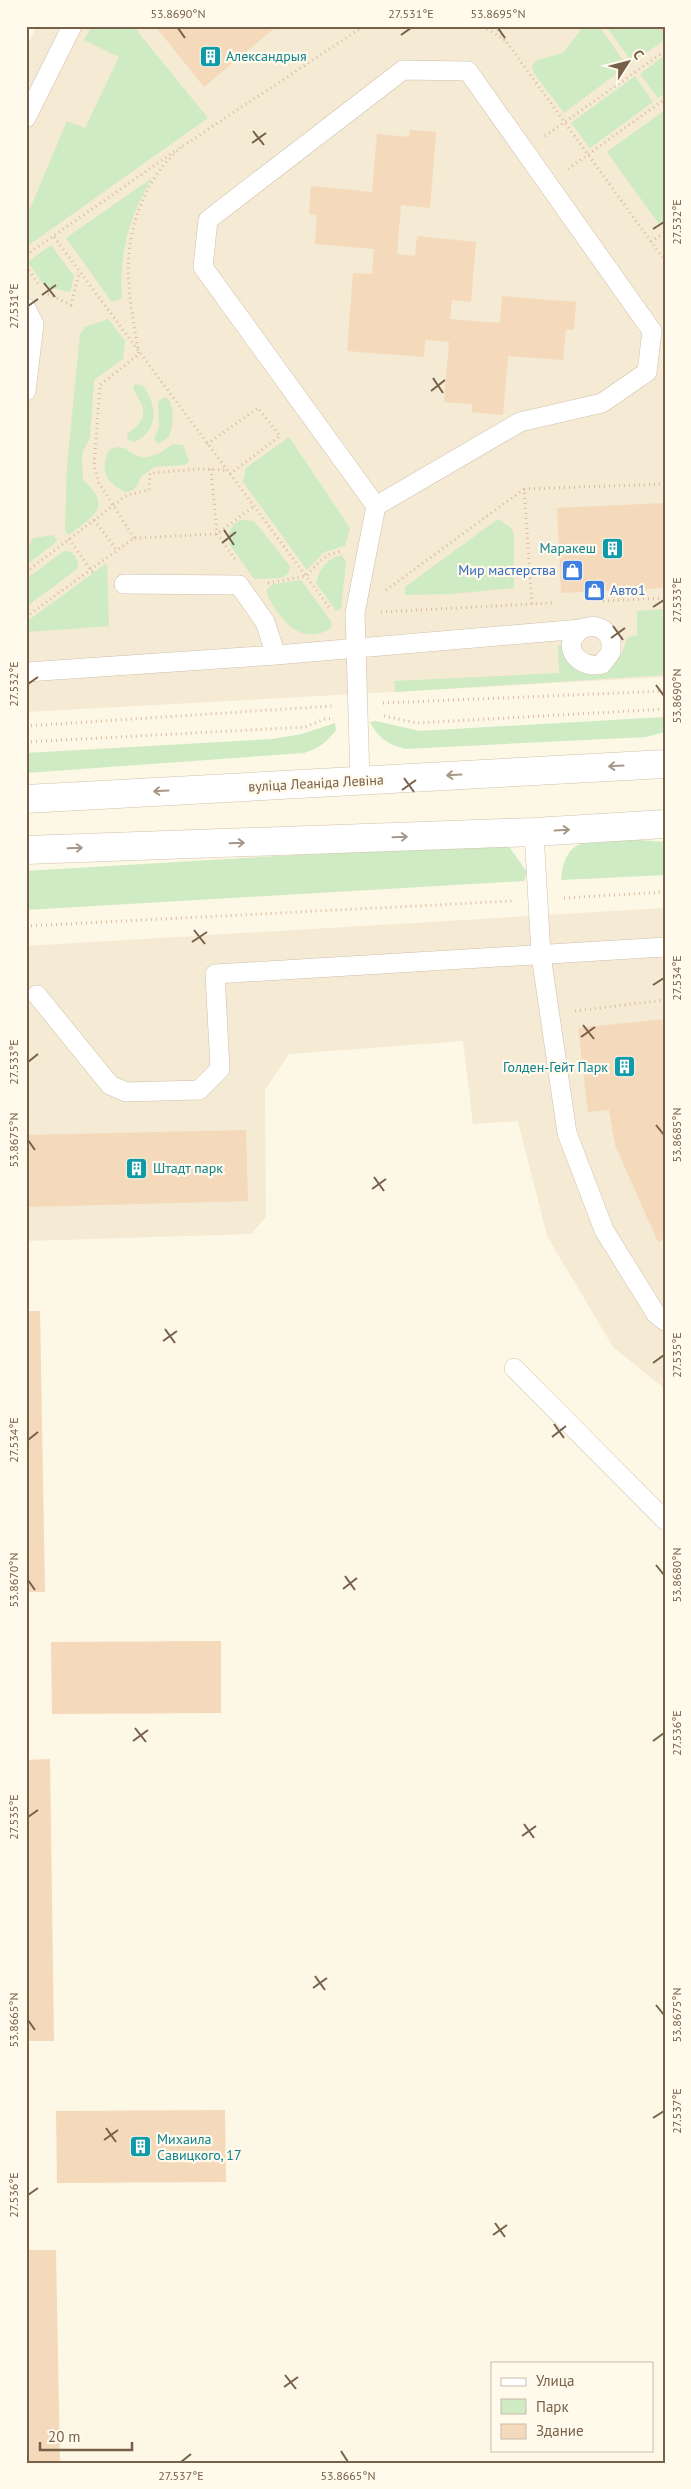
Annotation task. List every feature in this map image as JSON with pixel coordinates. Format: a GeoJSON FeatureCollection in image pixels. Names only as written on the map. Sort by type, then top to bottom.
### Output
{"type":"FeatureCollection","features":[{"type":"Feature","properties":{"kind":"main road","name":"вуліца Леаніда Левіна"},"geometry":{"type":"LineString","coordinates":[[26,799],[665,764]]}},
{"type":"Feature","properties":{"kind":"main road"},"geometry":{"type":"LineString","coordinates":[[26,850],[534,832],[665,824]]}},
{"type":"Feature","properties":{"kind":"lane"},"geometry":{"type":"LineString","coordinates":[[26,118],[72,26]]}},
{"type":"Feature","properties":{"kind":"lane"},"geometry":{"type":"LineString","coordinates":[[360,780],[355,613],[376,506],[203,267],[208,220],[403,70],[468,70],[652,331],[646,372],[602,403],[520,422],[376,506]]}},
{"type":"Feature","properties":{"kind":"lane"},"geometry":{"type":"LineString","coordinates":[[26,308],[34,324],[26,391]]}},
{"type":"Feature","properties":{"kind":"lane"},"geometry":{"type":"LineString","coordinates":[[124,584],[239,585],[265,622],[276,655]]}},
{"type":"Feature","properties":{"kind":"lane"},"geometry":{"type":"LineString","coordinates":[[26,672],[355,649],[581,629]]}},
{"type":"Feature","properties":{"kind":"lane"},"geometry":{"type":"LineString","coordinates":[[534,832],[541,955],[567,1133],[604,1230],[656,1314],[665,1321]]}},
{"type":"Feature","properties":{"kind":"lane"},"geometry":{"type":"LineString","coordinates":[[37,995],[110,1085],[126,1092],[199,1090],[220,1069],[215,974],[665,947]]}},
{"type":"Feature","properties":{"kind":"lane"},"geometry":{"type":"LineString","coordinates":[[514,1368],[665,1520]]}},
{"type":"Feature","properties":{"kind":"path"},"geometry":{"type":"LineString","coordinates":[[26,255],[183,145],[364,26]]}},
{"type":"Feature","properties":{"kind":"path"},"geometry":{"type":"LineString","coordinates":[[483,26],[508,43]]}},
{"type":"Feature","properties":{"kind":"path"},"geometry":{"type":"LineString","coordinates":[[496,26],[665,261]]}},
{"type":"Feature","properties":{"kind":"path"},"geometry":{"type":"LineString","coordinates":[[543,137],[665,51]]}},
{"type":"Feature","properties":{"kind":"path"},"geometry":{"type":"LineString","coordinates":[[560,175],[665,99]]}},
{"type":"Feature","properties":{"kind":"path"},"geometry":{"type":"LineString","coordinates":[[140,354],[129,295],[127,265],[131,235],[142,202],[158,172],[183,145]]}},
{"type":"Feature","properties":{"kind":"path"},"geometry":{"type":"LineString","coordinates":[[651,242],[665,232]]}},
{"type":"Feature","properties":{"kind":"path"},"geometry":{"type":"LineString","coordinates":[[54,237],[336,616],[339,624],[524,489],[660,484],[665,482]]}},
{"type":"Feature","properties":{"kind":"path"},"geometry":{"type":"LineString","coordinates":[[26,266],[43,291],[72,305],[80,272]]}},
{"type":"Feature","properties":{"kind":"path"},"geometry":{"type":"LineString","coordinates":[[134,538],[99,483],[94,466],[100,385],[140,354]]}},
{"type":"Feature","properties":{"kind":"path"},"geometry":{"type":"LineString","coordinates":[[207,444],[258,408],[280,436],[230,474]]}},
{"type":"Feature","properties":{"kind":"path"},"geometry":{"type":"LineString","coordinates":[[26,572],[127,495],[149,490],[150,473],[199,469],[227,470]]}},
{"type":"Feature","properties":{"kind":"path"},"geometry":{"type":"LineString","coordinates":[[524,489],[532,604]]}},
{"type":"Feature","properties":{"kind":"path"},"geometry":{"type":"LineString","coordinates":[[27,618],[90,569],[134,538],[217,534],[254,506]]}},
{"type":"Feature","properties":{"kind":"path"},"geometry":{"type":"LineString","coordinates":[[94,520],[116,550]]}},
{"type":"Feature","properties":{"kind":"path"},"geometry":{"type":"LineString","coordinates":[[69,540],[93,573]]}},
{"type":"Feature","properties":{"kind":"path"},"geometry":{"type":"LineString","coordinates":[[265,584],[306,576],[330,554],[345,550]]}},
{"type":"Feature","properties":{"kind":"path"},"geometry":{"type":"LineString","coordinates":[[598,601],[665,598]]}},
{"type":"Feature","properties":{"kind":"path"},"geometry":{"type":"LineString","coordinates":[[355,613],[560,603]]}},
{"type":"Feature","properties":{"kind":"path"},"geometry":{"type":"LineString","coordinates":[[26,926],[665,892]]}},
{"type":"Feature","properties":{"kind":"path"},"geometry":{"type":"LineString","coordinates":[[549,1014],[665,1000]]}},
{"type":"Feature","properties":{"kind":"shaded area"},"geometry":{"type":"Polygon","coordinates":[[[37,26],[665,26],[665,677],[26,712],[26,47],[37,26]]]}},
{"type":"Feature","properties":{"kind":"shaded area"},"geometry":{"type":"Polygon","coordinates":[[[665,908],[665,1389],[613,1347],[547,1236],[518,1121],[473,1124],[463,1041],[289,1054],[265,1090],[266,1217],[251,1234],[26,1241],[26,946],[665,908]]]}},
{"type":"Feature","properties":{"kind":"green space"},"geometry":{"type":"Polygon","coordinates":[[[92,26],[133,26],[208,118],[26,247],[26,218],[67,121],[85,128],[119,57],[84,40],[92,26]]]}},
{"type":"Feature","properties":{"kind":"green space"},"geometry":{"type":"Polygon","coordinates":[[[584,26],[599,26],[627,66],[564,113],[533,72],[532,66],[537,60],[563,53],[584,26]]]}},
{"type":"Feature","properties":{"kind":"green space"},"geometry":{"type":"Polygon","coordinates":[[[606,26],[665,26],[665,40],[632,62],[606,26]]]}},
{"type":"Feature","properties":{"kind":"green space"},"geometry":{"type":"Polygon","coordinates":[[[665,55],[665,94],[658,98],[640,74],[665,55]]]}},
{"type":"Feature","properties":{"kind":"green space"},"geometry":{"type":"Polygon","coordinates":[[[635,76],[653,102],[590,148],[571,123],[635,76]]]}},
{"type":"Feature","properties":{"kind":"green space"},"geometry":{"type":"Polygon","coordinates":[[[665,110],[665,219],[659,224],[607,152],[665,110]]]}},
{"type":"Feature","properties":{"kind":"green space"},"geometry":{"type":"Polygon","coordinates":[[[152,178],[137,207],[127,236],[122,266],[122,298],[112,302],[66,238],[152,178]]]}},
{"type":"Feature","properties":{"kind":"green space"},"geometry":{"type":"Polygon","coordinates":[[[51,245],[74,276],[70,292],[45,287],[28,262],[51,245]]]}},
{"type":"Feature","properties":{"kind":"green space"},"geometry":{"type":"Polygon","coordinates":[[[108,319],[125,341],[123,359],[94,380],[90,438],[83,451],[82,461],[83,480],[97,497],[98,504],[92,517],[68,535],[65,529],[67,466],[80,334],[85,327],[108,319]]]}},
{"type":"Feature","properties":{"kind":"green space"},"geometry":{"type":"Polygon","coordinates":[[[135,384],[143,386],[148,394],[154,417],[148,431],[134,442],[128,440],[127,434],[139,423],[143,413],[141,403],[133,389],[135,384]]]}},
{"type":"Feature","properties":{"kind":"green space"},"geometry":{"type":"Polygon","coordinates":[[[166,397],[171,406],[173,416],[172,427],[169,437],[158,444],[154,439],[159,427],[158,401],[166,397]]]}},
{"type":"Feature","properties":{"kind":"green space"},"geometry":{"type":"Polygon","coordinates":[[[289,437],[350,528],[345,546],[324,552],[307,570],[243,482],[246,468],[289,437]]]}},
{"type":"Feature","properties":{"kind":"green space"},"geometry":{"type":"Polygon","coordinates":[[[173,444],[183,445],[189,462],[184,465],[154,467],[140,478],[137,486],[131,491],[125,492],[118,488],[106,474],[105,463],[110,449],[121,447],[136,455],[145,457],[155,455],[173,444]]]}},
{"type":"Feature","properties":{"kind":"green space"},"geometry":{"type":"Polygon","coordinates":[[[498,519],[510,527],[514,534],[514,588],[450,594],[405,595],[405,587],[498,519]]]}},
{"type":"Feature","properties":{"kind":"green space"},"geometry":{"type":"Polygon","coordinates":[[[241,520],[254,521],[290,566],[288,574],[281,578],[254,579],[230,545],[228,534],[234,524],[241,520]]]}},
{"type":"Feature","properties":{"kind":"green space"},"geometry":{"type":"Polygon","coordinates":[[[53,535],[57,540],[54,544],[26,565],[26,551],[33,538],[53,535]]]}},
{"type":"Feature","properties":{"kind":"green space"},"geometry":{"type":"Polygon","coordinates":[[[64,551],[72,552],[78,561],[77,569],[30,604],[26,603],[26,579],[64,551]]]}},
{"type":"Feature","properties":{"kind":"green space"},"geometry":{"type":"Polygon","coordinates":[[[342,555],[346,563],[341,608],[336,611],[316,583],[324,565],[342,555]]]}},
{"type":"Feature","properties":{"kind":"green space"},"geometry":{"type":"Polygon","coordinates":[[[107,563],[109,626],[27,632],[26,622],[107,563]]]}},
{"type":"Feature","properties":{"kind":"green space"},"geometry":{"type":"Polygon","coordinates":[[[301,580],[331,621],[332,627],[324,632],[308,634],[294,629],[281,617],[269,598],[267,589],[274,584],[301,580]]]}},
{"type":"Feature","properties":{"kind":"green space"},"geometry":{"type":"Polygon","coordinates":[[[665,609],[665,675],[395,692],[394,681],[559,673],[558,645],[565,645],[608,668],[621,655],[628,637],[637,635],[637,611],[665,609]]]}},
{"type":"Feature","properties":{"kind":"green space"},"geometry":{"type":"Polygon","coordinates":[[[665,717],[665,732],[646,737],[405,749],[384,740],[370,722],[376,721],[419,731],[665,717]]]}},
{"type":"Feature","properties":{"kind":"green space"},"geometry":{"type":"Polygon","coordinates":[[[335,723],[336,730],[329,738],[318,747],[304,753],[26,773],[26,753],[272,739],[302,734],[335,723]]]}},
{"type":"Feature","properties":{"kind":"green space"},"geometry":{"type":"Polygon","coordinates":[[[615,838],[665,842],[665,875],[561,880],[566,858],[577,846],[593,840],[615,838]]]}},
{"type":"Feature","properties":{"kind":"green space"},"geometry":{"type":"Polygon","coordinates":[[[497,845],[510,848],[527,872],[524,881],[26,910],[26,871],[497,845]]]}},
{"type":"Feature","properties":{"kind":"building","name":"Александрыя"},"geometry":{"type":"Polygon","coordinates":[[[155,26],[277,26],[204,87],[155,26]]]}},
{"type":"Feature","properties":{"kind":"building"},"geometry":{"type":"Polygon","coordinates":[[[656,26],[665,26],[665,28],[660,32],[656,26]]]}},
{"type":"Feature","properties":{"kind":"building"},"geometry":{"type":"Polygon","coordinates":[[[410,130],[436,132],[430,208],[401,205],[397,254],[415,256],[417,236],[476,242],[471,302],[452,300],[450,319],[500,323],[502,296],[576,302],[574,330],[566,329],[563,360],[508,356],[503,415],[472,412],[472,404],[444,402],[449,342],[425,340],[424,357],[347,351],[353,273],[372,274],[374,249],[315,244],[317,215],[309,214],[311,186],[372,192],[377,134],[409,137],[410,130]]]}},
{"type":"Feature","properties":{"kind":"building","name":"Маракеш"},"geometry":{"type":"Polygon","coordinates":[[[665,503],[665,588],[561,593],[557,508],[665,503]]]}},
{"type":"Feature","properties":{"kind":"building"},"geometry":{"type":"Polygon","coordinates":[[[665,1019],[665,1239],[658,1242],[615,1145],[609,1110],[588,1112],[578,1028],[665,1019]]]}},
{"type":"Feature","properties":{"kind":"building","name":"Штадт парк"},"geometry":{"type":"Polygon","coordinates":[[[246,1130],[248,1201],[26,1207],[26,1135],[246,1130]]]}},
{"type":"Feature","properties":{"kind":"building"},"geometry":{"type":"Polygon","coordinates":[[[26,1311],[40,1311],[45,1592],[26,1592],[26,1311]]]}},
{"type":"Feature","properties":{"kind":"building"},"geometry":{"type":"Polygon","coordinates":[[[221,1641],[221,1713],[52,1714],[51,1642],[221,1641]]]}},
{"type":"Feature","properties":{"kind":"building"},"geometry":{"type":"Polygon","coordinates":[[[50,1759],[54,2041],[26,2041],[26,1760],[50,1759]]]}},
{"type":"Feature","properties":{"kind":"building","name":"Михаила Савицкого, 17"},"geometry":{"type":"Polygon","coordinates":[[[225,2110],[226,2182],[57,2183],[56,2111],[225,2110]]]}},
{"type":"Feature","properties":{"kind":"building"},"geometry":{"type":"Polygon","coordinates":[[[26,2250],[56,2250],[60,2463],[26,2463],[26,2250]]]}},
{"type":"Feature","properties":{"kind":"place","name":"Александрыя"},"geometry":{"type":"Point","coordinates":[210,56]}},
{"type":"Feature","properties":{"kind":"place","name":"Маракеш"},"geometry":{"type":"Point","coordinates":[612,548]}},
{"type":"Feature","properties":{"kind":"place","name":"Мир мастерства"},"geometry":{"type":"Point","coordinates":[572,570]}},
{"type":"Feature","properties":{"kind":"place","name":"Авто1"},"geometry":{"type":"Point","coordinates":[594,590]}},
{"type":"Feature","properties":{"kind":"place","name":"Голден-Гейт Парк"},"geometry":{"type":"Point","coordinates":[624,1067]}},
{"type":"Feature","properties":{"kind":"place","name":"Штадт парк"},"geometry":{"type":"Point","coordinates":[137,1168]}},
{"type":"Feature","properties":{"kind":"place","name":"Михаила Савицкого, 17"},"geometry":{"type":"Point","coordinates":[141,2147]}}]}
